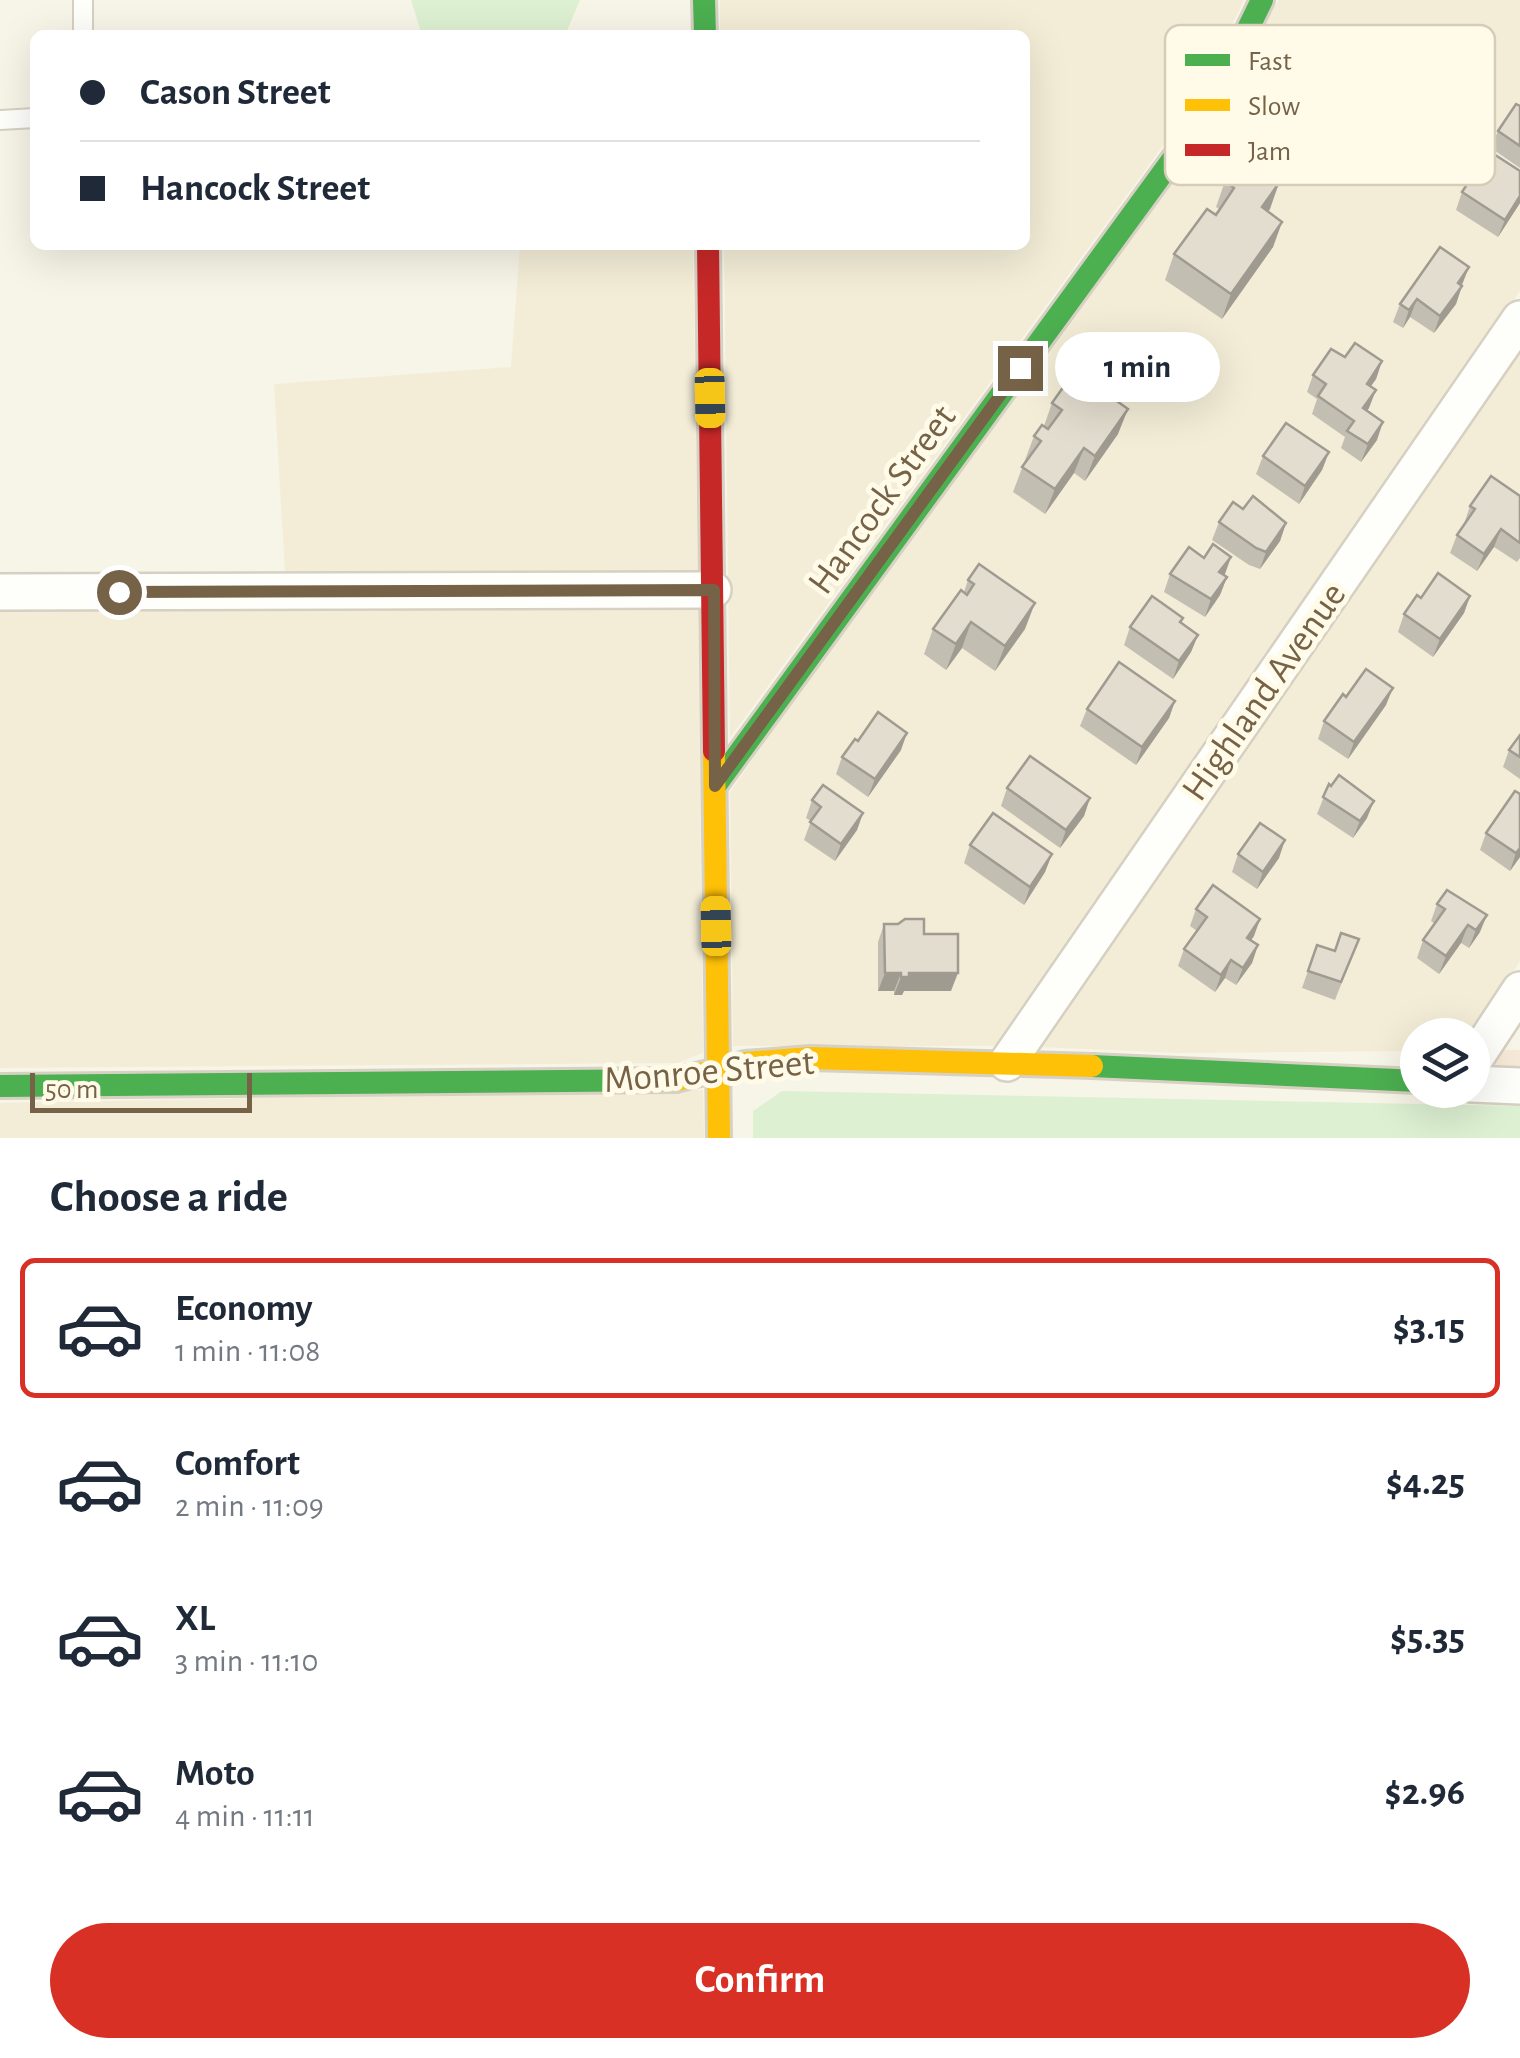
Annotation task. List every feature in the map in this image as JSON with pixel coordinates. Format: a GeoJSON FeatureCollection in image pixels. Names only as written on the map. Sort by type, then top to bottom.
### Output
{"type":"FeatureCollection","features":[{"type":"Feature","properties":{"kind":"street"},"geometry":{"type":"LineString","coordinates":[[704,0],[705,30]]}},
{"type":"Feature","properties":{"kind":"street","name":"Hancock Street"},"geometry":{"type":"LineString","coordinates":[[1250,25],[1262,0]]}},
{"type":"Feature","properties":{"kind":"street","name":"Hancock Street"},"geometry":{"type":"LineString","coordinates":[[715,786],[1165,171]]}},
{"type":"Feature","properties":{"kind":"street"},"geometry":{"type":"LineString","coordinates":[[708,250],[719,1138]]}},
{"type":"Feature","properties":{"kind":"street","name":"Highland Avenue"},"geometry":{"type":"LineString","coordinates":[[1007,1063],[1520,319]]}},
{"type":"Feature","properties":{"kind":"street"},"geometry":{"type":"LineString","coordinates":[[0,592],[714,590]]}},
{"type":"Feature","properties":{"kind":"street"},"geometry":{"type":"LineString","coordinates":[[1490,1036],[1520,990]]}},
{"type":"Feature","properties":{"kind":"street","name":"Monroe Street"},"geometry":{"type":"LineString","coordinates":[[0,1086],[680,1080],[718,1066],[766,1058],[1007,1063],[1400,1080]]}},
{"type":"Feature","properties":{"kind":"street"},"geometry":{"type":"LineString","coordinates":[[1490,1085],[1520,1086]]}},
{"type":"Feature","properties":{"kind":"lane"},"geometry":{"type":"LineString","coordinates":[[83,0],[83,30]]}},
{"type":"Feature","properties":{"kind":"lane"},"geometry":{"type":"LineString","coordinates":[[0,120],[30,118]]}},
{"type":"Feature","properties":{"kind":"shaded area"},"geometry":{"type":"Polygon","coordinates":[[[720,0],[1244,0],[1232,25],[1165,25],[1165,143],[730,738],[724,250],[1030,250],[1030,30],[720,30],[720,0]]]}},
{"type":"Feature","properties":{"kind":"shaded area"},"geometry":{"type":"Polygon","coordinates":[[[1279,0],[1520,0],[1520,291],[999,1046],[733,1046],[730,792],[1165,164],[1165,185],[1495,185],[1495,25],[1262,25],[1279,0]]]}},
{"type":"Feature","properties":{"kind":"shaded area"},"geometry":{"type":"Polygon","coordinates":[[[520,250],[693,250],[698,572],[285,574],[274,384],[511,367],[520,250]]]}},
{"type":"Feature","properties":{"kind":"shaded area"},"geometry":{"type":"Polygon","coordinates":[[[1520,348],[1520,961],[1483,1018],[1400,1018],[1400,1051],[1178,1053],[1038,1047],[1520,348]]]}},
{"type":"Feature","properties":{"kind":"shaded area"},"geometry":{"type":"Polygon","coordinates":[[[698,607],[703,1053],[677,1063],[0,1068],[0,609],[698,607]]]}},
{"type":"Feature","properties":{"kind":"shaded area"},"geometry":{"type":"Polygon","coordinates":[[[1500,1050],[1520,1050],[1520,1068],[1490,1065],[1500,1050]]]}},
{"type":"Feature","properties":{"kind":"shaded area"},"geometry":{"type":"Polygon","coordinates":[[[703,1090],[704,1138],[0,1138],[0,1103],[703,1090]]]}},
{"type":"Feature","properties":{"kind":"green space"},"geometry":{"type":"Polygon","coordinates":[[[411,0],[580,0],[567,30],[420,30],[411,0]]]}},
{"type":"Feature","properties":{"kind":"green space"},"geometry":{"type":"Polygon","coordinates":[[[782,1091],[1400,1104],[1400,1108],[1520,1106],[1520,1138],[753,1138],[753,1111],[782,1091]]]}},
{"type":"Feature","properties":{"kind":"building"},"geometry":{"type":"Polygon","coordinates":[[[1516,104],[1520,106],[1520,146],[1498,131],[1516,104]]]}},
{"type":"Feature","properties":{"kind":"building"},"geometry":{"type":"Polygon","coordinates":[[[1495,155],[1520,171],[1520,196],[1505,220],[1462,192],[1467,185],[1495,185],[1495,155]]]}},
{"type":"Feature","properties":{"kind":"building"},"geometry":{"type":"Polygon","coordinates":[[[1230,185],[1278,185],[1262,207],[1282,222],[1231,294],[1174,254],[1207,209],[1216,215],[1234,188],[1230,185]]]}},
{"type":"Feature","properties":{"kind":"building"},"geometry":{"type":"Polygon","coordinates":[[[1440,247],[1469,267],[1458,283],[1462,286],[1440,316],[1417,299],[1409,310],[1400,304],[1440,247]]]}},
{"type":"Feature","properties":{"kind":"building"},"geometry":{"type":"Polygon","coordinates":[[[1355,343],[1382,361],[1367,384],[1376,390],[1363,408],[1383,422],[1368,444],[1347,431],[1354,421],[1318,396],[1326,384],[1313,375],[1331,349],[1345,357],[1355,343]]]}},
{"type":"Feature","properties":{"kind":"building"},"geometry":{"type":"Polygon","coordinates":[[[1100,356],[1122,372],[1117,379],[1121,382],[1107,394],[1128,409],[1095,456],[1084,448],[1055,489],[1022,467],[1041,441],[1034,436],[1042,425],[1048,429],[1062,410],[1052,403],[1074,372],[1084,378],[1100,356]]]}},
{"type":"Feature","properties":{"kind":"building"},"geometry":{"type":"Polygon","coordinates":[[[1286,423],[1329,452],[1305,486],[1263,456],[1286,423]]]}},
{"type":"Feature","properties":{"kind":"building"},"geometry":{"type":"Polygon","coordinates":[[[1491,476],[1520,496],[1520,543],[1501,529],[1484,554],[1457,535],[1475,509],[1470,506],[1491,476]]]}},
{"type":"Feature","properties":{"kind":"building"},"geometry":{"type":"Polygon","coordinates":[[[1253,496],[1286,523],[1266,552],[1219,522],[1233,502],[1243,509],[1253,496]]]}},
{"type":"Feature","properties":{"kind":"building"},"geometry":{"type":"Polygon","coordinates":[[[1213,544],[1231,557],[1219,572],[1227,577],[1211,599],[1170,574],[1189,547],[1204,558],[1213,544]]]}},
{"type":"Feature","properties":{"kind":"building"},"geometry":{"type":"Polygon","coordinates":[[[979,564],[1035,603],[1005,646],[971,622],[956,644],[933,629],[961,590],[967,595],[974,584],[968,580],[979,564]]]}},
{"type":"Feature","properties":{"kind":"building"},"geometry":{"type":"Polygon","coordinates":[[[1438,573],[1470,596],[1440,639],[1404,614],[1438,573]]]}},
{"type":"Feature","properties":{"kind":"building"},"geometry":{"type":"Polygon","coordinates":[[[1152,596],[1183,618],[1180,622],[1198,635],[1179,661],[1130,627],[1152,596]]]}},
{"type":"Feature","properties":{"kind":"building"},"geometry":{"type":"Polygon","coordinates":[[[1119,662],[1175,701],[1142,747],[1087,709],[1119,662]]]}},
{"type":"Feature","properties":{"kind":"building"},"geometry":{"type":"Polygon","coordinates":[[[1366,669],[1393,688],[1354,742],[1324,721],[1366,669]]]}},
{"type":"Feature","properties":{"kind":"building"},"geometry":{"type":"Polygon","coordinates":[[[878,712],[907,733],[875,779],[842,757],[878,712]]]}},
{"type":"Feature","properties":{"kind":"building"},"geometry":{"type":"Polygon","coordinates":[[[1520,735],[1520,757],[1509,750],[1520,735]]]}},
{"type":"Feature","properties":{"kind":"building"},"geometry":{"type":"Polygon","coordinates":[[[1030,756],[1090,798],[1066,830],[1007,788],[1030,756]]]}},
{"type":"Feature","properties":{"kind":"building"},"geometry":{"type":"Polygon","coordinates":[[[1339,775],[1374,801],[1360,821],[1323,797],[1339,775]]]}},
{"type":"Feature","properties":{"kind":"building"},"geometry":{"type":"Polygon","coordinates":[[[823,785],[863,813],[841,844],[810,822],[821,807],[812,800],[823,785]]]}},
{"type":"Feature","properties":{"kind":"building"},"geometry":{"type":"Polygon","coordinates":[[[1515,791],[1520,794],[1520,848],[1516,853],[1486,833],[1515,791]]]}},
{"type":"Feature","properties":{"kind":"building"},"geometry":{"type":"Polygon","coordinates":[[[993,813],[1052,854],[1030,887],[970,845],[993,813]]]}},
{"type":"Feature","properties":{"kind":"building"},"geometry":{"type":"Polygon","coordinates":[[[1260,823],[1285,840],[1263,872],[1238,854],[1260,823]]]}},
{"type":"Feature","properties":{"kind":"building"},"geometry":{"type":"Polygon","coordinates":[[[1213,885],[1260,919],[1247,938],[1258,945],[1243,968],[1231,960],[1221,975],[1184,949],[1207,917],[1196,909],[1213,885]]]}},
{"type":"Feature","properties":{"kind":"building"},"geometry":{"type":"Polygon","coordinates":[[[1447,890],[1487,915],[1476,930],[1468,925],[1446,956],[1423,940],[1445,909],[1437,904],[1447,890]]]}},
{"type":"Feature","properties":{"kind":"building"},"geometry":{"type":"Polygon","coordinates":[[[905,919],[924,919],[924,934],[958,934],[958,973],[909,973],[909,977],[901,977],[901,973],[885,973],[884,924],[898,924],[905,919]]]}},
{"type":"Feature","properties":{"kind":"building"},"geometry":{"type":"Polygon","coordinates":[[[1341,933],[1359,939],[1341,982],[1308,971],[1317,945],[1335,951],[1341,933]]]}},
{"type":"Feature","properties":{"kind":"traffic: fast"},"geometry":{"type":"LineString","coordinates":[[704,0],[705,30]]}},
{"type":"Feature","properties":{"kind":"traffic: fast"},"geometry":{"type":"LineString","coordinates":[[1250,25],[1262,0]]}},
{"type":"Feature","properties":{"kind":"traffic: fast"},"geometry":{"type":"LineString","coordinates":[[715,786],[1165,170]]}},
{"type":"Feature","properties":{"kind":"traffic: fast"},"geometry":{"type":"LineString","coordinates":[[1092,1066],[1400,1080]]}},
{"type":"Feature","properties":{"kind":"traffic: fast"},"geometry":{"type":"LineString","coordinates":[[0,1086],[676,1080]]}},
{"type":"Feature","properties":{"kind":"traffic: slow"},"geometry":{"type":"LineString","coordinates":[[714,751],[719,1138]]}},
{"type":"Feature","properties":{"kind":"traffic: slow"},"geometry":{"type":"LineString","coordinates":[[676,1080],[745,1063],[810,1058],[1092,1066]]}},
{"type":"Feature","properties":{"kind":"traffic: jam"},"geometry":{"type":"LineString","coordinates":[[708,250],[714,751]]}},
{"type":"Feature","properties":{"kind":"route"},"geometry":{"type":"LineString","coordinates":[[119,592],[714,590],[715,786],[1020,368]]}}]}
